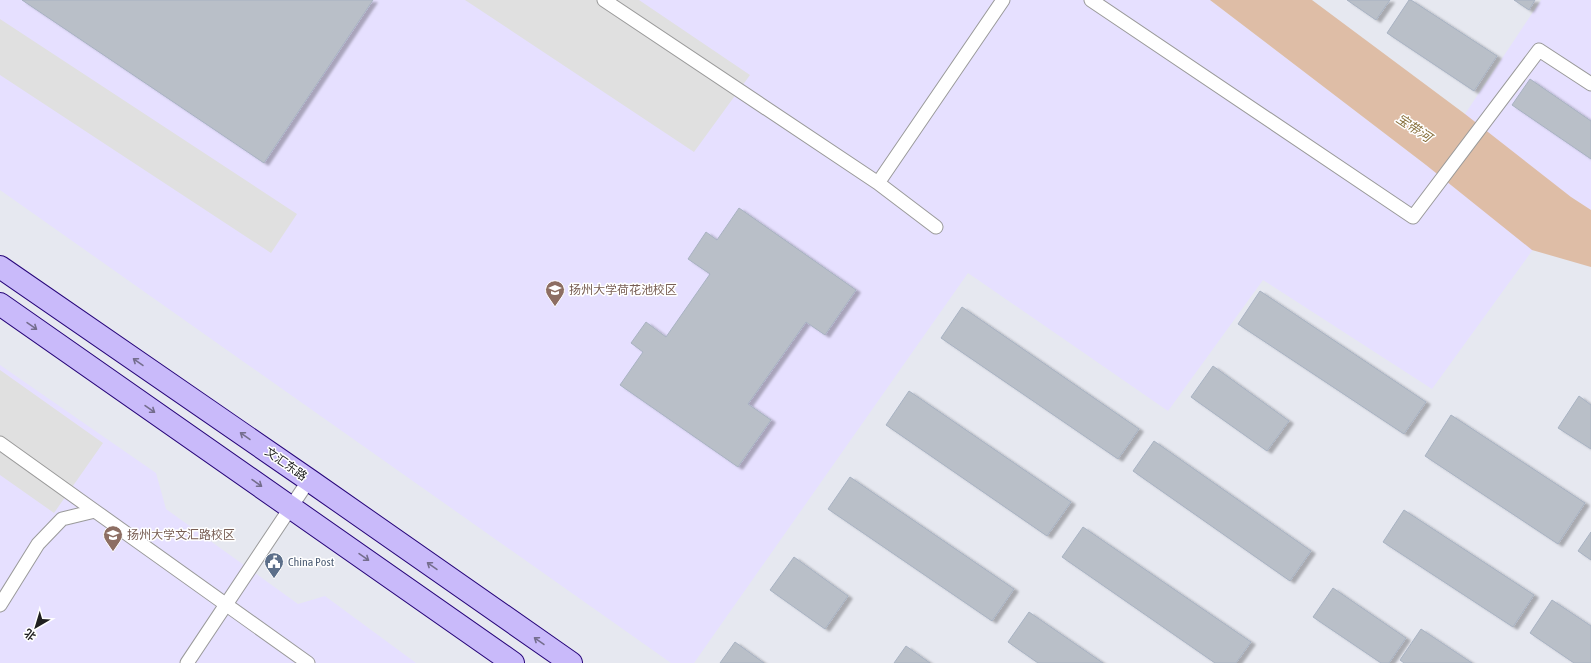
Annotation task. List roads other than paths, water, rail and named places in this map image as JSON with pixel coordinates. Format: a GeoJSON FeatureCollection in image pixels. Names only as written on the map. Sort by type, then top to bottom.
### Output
{"type":"FeatureCollection","features":[{"type":"Feature","properties":{"kind":"main road","name":"文汇东路"},"geometry":{"type":"LineString","coordinates":[[0,267],[571,663]]}},
{"type":"Feature","properties":{"kind":"main road"},"geometry":{"type":"LineString","coordinates":[[0,304],[514,663]]}},
{"type":"Feature","properties":{"kind":"lane"},"geometry":{"type":"LineString","coordinates":[[604,0],[878,183],[936,227]]}},
{"type":"Feature","properties":{"kind":"lane"},"geometry":{"type":"LineString","coordinates":[[878,183],[1003,0]]}},
{"type":"Feature","properties":{"kind":"lane"},"geometry":{"type":"LineString","coordinates":[[1091,0],[1413,217],[1539,50],[1591,84]]}},
{"type":"Feature","properties":{"kind":"lane"},"geometry":{"type":"LineString","coordinates":[[0,443],[225,606],[308,663]]}},
{"type":"Feature","properties":{"kind":"lane"},"geometry":{"type":"LineString","coordinates":[[187,663],[309,480]]}},
{"type":"Feature","properties":{"kind":"lane"},"geometry":{"type":"LineString","coordinates":[[0,605],[38,544],[62,519],[95,511]]}},
{"type":"Feature","properties":{"kind":"water","name":"宝带河"},"geometry":{"type":"Polygon","coordinates":[[[1210,0],[1312,0],[1465,114],[1571,197],[1591,210],[1591,267],[1532,250],[1426,165],[1210,0]]]}},
{"type":"Feature","properties":{"kind":"place","name":"扬州大学荷花池校区"},"geometry":{"type":"Point","coordinates":[555,307]}},
{"type":"Feature","properties":{"kind":"place","name":"扬州大学文汇路校区"},"geometry":{"type":"Point","coordinates":[113,552]}},
{"type":"Feature","properties":{"kind":"place","name":"China Post"},"geometry":{"type":"Point","coordinates":[274,579]}}]}
